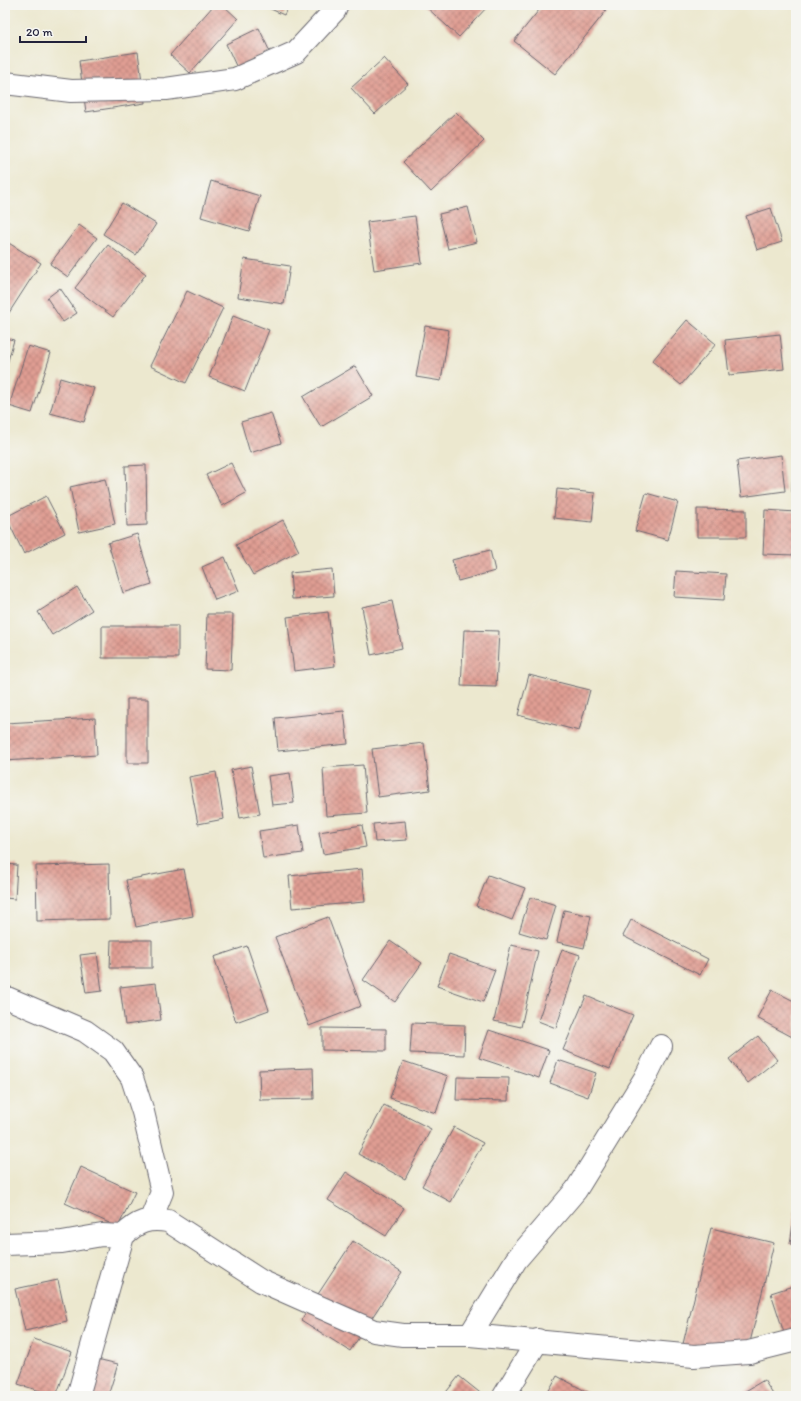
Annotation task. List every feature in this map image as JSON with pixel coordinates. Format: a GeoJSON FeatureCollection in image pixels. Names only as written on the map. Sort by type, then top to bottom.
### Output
{"type":"FeatureCollection","features":[{"type":"Feature","properties":{"kind":"street"},"geometry":{"type":"LineString","coordinates":[[5,83],[71,91],[166,89],[235,79],[296,52],[335,10],[337,5]]}},
{"type":"Feature","properties":{"kind":"street"},"geometry":{"type":"LineString","coordinates":[[5,997],[85,1031],[113,1051],[132,1078],[143,1112],[162,1192],[152,1219]]}},
{"type":"Feature","properties":{"kind":"street"},"geometry":{"type":"LineString","coordinates":[[470,1335],[516,1260],[576,1190],[645,1078],[660,1046]]}},
{"type":"Feature","properties":{"kind":"street"},"geometry":{"type":"LineString","coordinates":[[78,1396],[123,1236],[131,1228],[152,1219],[168,1221],[261,1281],[374,1331],[403,1335],[470,1335],[538,1340],[694,1356],[748,1352],[796,1340]]}},
{"type":"Feature","properties":{"kind":"street"},"geometry":{"type":"LineString","coordinates":[[5,1244],[62,1242],[102,1235],[123,1236]]}},
{"type":"Feature","properties":{"kind":"street"},"geometry":{"type":"LineString","coordinates":[[504,1396],[538,1340]]}},
{"type":"Feature","properties":{"kind":"building"},"geometry":{"type":"Polygon","coordinates":[[[214,5],[223,5],[238,19],[190,73],[170,55],[214,5]]]}},
{"type":"Feature","properties":{"kind":"building"},"geometry":{"type":"Polygon","coordinates":[[[262,5],[289,5],[284,15],[262,5]]]}},
{"type":"Feature","properties":{"kind":"building"},"geometry":{"type":"Polygon","coordinates":[[[424,5],[489,5],[459,37],[424,5]]]}},
{"type":"Feature","properties":{"kind":"building"},"geometry":{"type":"Polygon","coordinates":[[[543,5],[599,5],[606,11],[555,74],[514,41],[543,5]]]}},
{"type":"Feature","properties":{"kind":"building"},"geometry":{"type":"Polygon","coordinates":[[[259,28],[270,52],[237,68],[226,44],[259,28]]]}},
{"type":"Feature","properties":{"kind":"building"},"geometry":{"type":"Polygon","coordinates":[[[138,52],[145,103],[86,112],[79,61],[138,52]]]}},
{"type":"Feature","properties":{"kind":"building"},"geometry":{"type":"Polygon","coordinates":[[[384,58],[408,84],[375,114],[351,88],[384,58]]]}},
{"type":"Feature","properties":{"kind":"building"},"geometry":{"type":"Polygon","coordinates":[[[456,112],[484,141],[431,192],[403,162],[456,112]]]}},
{"type":"Feature","properties":{"kind":"building"},"geometry":{"type":"Polygon","coordinates":[[[211,181],[260,196],[249,231],[201,217],[211,181]]]}},
{"type":"Feature","properties":{"kind":"building"},"geometry":{"type":"Polygon","coordinates":[[[122,203],[156,224],[136,255],[103,234],[122,203]]]}},
{"type":"Feature","properties":{"kind":"building"},"geometry":{"type":"Polygon","coordinates":[[[468,207],[477,242],[448,249],[439,214],[468,207]]]}},
{"type":"Feature","properties":{"kind":"building"},"geometry":{"type":"Polygon","coordinates":[[[771,208],[782,242],[757,250],[746,216],[771,208]]]}},
{"type":"Feature","properties":{"kind":"building"},"geometry":{"type":"Polygon","coordinates":[[[415,216],[422,263],[374,270],[367,222],[415,216]]]}},
{"type":"Feature","properties":{"kind":"building"},"geometry":{"type":"Polygon","coordinates":[[[79,225],[97,238],[68,277],[50,264],[79,225]]]}},
{"type":"Feature","properties":{"kind":"building"},"geometry":{"type":"Polygon","coordinates":[[[7,242],[41,263],[5,319],[5,245],[7,242]]]}},
{"type":"Feature","properties":{"kind":"building"},"geometry":{"type":"Polygon","coordinates":[[[108,245],[146,274],[113,317],[75,288],[108,245]]]}},
{"type":"Feature","properties":{"kind":"building"},"geometry":{"type":"Polygon","coordinates":[[[244,259],[290,266],[284,304],[238,297],[244,259]]]}},
{"type":"Feature","properties":{"kind":"building"},"geometry":{"type":"Polygon","coordinates":[[[60,288],[77,313],[63,322],[47,298],[60,288]]]}},
{"type":"Feature","properties":{"kind":"building"},"geometry":{"type":"Polygon","coordinates":[[[187,291],[223,308],[186,383],[150,366],[187,291]]]}},
{"type":"Feature","properties":{"kind":"building"},"geometry":{"type":"Polygon","coordinates":[[[233,316],[269,330],[245,391],[209,377],[233,316]]]}},
{"type":"Feature","properties":{"kind":"building"},"geometry":{"type":"Polygon","coordinates":[[[687,320],[716,344],[681,385],[652,361],[687,320]]]}},
{"type":"Feature","properties":{"kind":"building"},"geometry":{"type":"Polygon","coordinates":[[[425,326],[449,330],[441,381],[416,377],[425,326]]]}},
{"type":"Feature","properties":{"kind":"building"},"geometry":{"type":"Polygon","coordinates":[[[780,334],[784,369],[729,375],[725,340],[780,334]]]}},
{"type":"Feature","properties":{"kind":"building"},"geometry":{"type":"Polygon","coordinates":[[[5,338],[14,340],[5,371],[5,338]]]}},
{"type":"Feature","properties":{"kind":"building"},"geometry":{"type":"Polygon","coordinates":[[[28,346],[51,353],[32,413],[9,406],[28,346]]]}},
{"type":"Feature","properties":{"kind":"building"},"geometry":{"type":"Polygon","coordinates":[[[355,366],[373,396],[321,427],[303,397],[355,366]]]}},
{"type":"Feature","properties":{"kind":"building"},"geometry":{"type":"Polygon","coordinates":[[[60,378],[94,388],[84,422],[50,413],[60,378]]]}},
{"type":"Feature","properties":{"kind":"building"},"geometry":{"type":"Polygon","coordinates":[[[271,413],[281,443],[250,453],[241,422],[271,413]]]}},
{"type":"Feature","properties":{"kind":"building"},"geometry":{"type":"Polygon","coordinates":[[[781,455],[785,491],[741,497],[737,461],[781,455]]]}},
{"type":"Feature","properties":{"kind":"building"},"geometry":{"type":"Polygon","coordinates":[[[231,463],[246,493],[222,506],[206,475],[231,463]]]}},
{"type":"Feature","properties":{"kind":"building"},"geometry":{"type":"Polygon","coordinates":[[[793,464],[796,464],[796,492],[792,492],[793,464]]]}},
{"type":"Feature","properties":{"kind":"building"},"geometry":{"type":"Polygon","coordinates":[[[146,465],[147,525],[127,526],[125,466],[146,465]]]}},
{"type":"Feature","properties":{"kind":"building"},"geometry":{"type":"Polygon","coordinates":[[[105,479],[115,524],[79,532],[70,487],[105,479]]]}},
{"type":"Feature","properties":{"kind":"building"},"geometry":{"type":"Polygon","coordinates":[[[557,489],[595,493],[592,522],[554,518],[557,489]]]}},
{"type":"Feature","properties":{"kind":"building"},"geometry":{"type":"Polygon","coordinates":[[[646,493],[678,502],[668,540],[635,531],[646,493]]]}},
{"type":"Feature","properties":{"kind":"building"},"geometry":{"type":"Polygon","coordinates":[[[46,496],[65,533],[24,554],[6,517],[46,496]]]}},
{"type":"Feature","properties":{"kind":"building"},"geometry":{"type":"Polygon","coordinates":[[[697,509],[746,510],[746,537],[697,537],[697,509]]]}},
{"type":"Feature","properties":{"kind":"building"},"geometry":{"type":"Polygon","coordinates":[[[765,510],[796,512],[796,555],[763,554],[765,510]]]}},
{"type":"Feature","properties":{"kind":"building"},"geometry":{"type":"Polygon","coordinates":[[[283,520],[299,551],[253,575],[236,545],[283,520]]]}},
{"type":"Feature","properties":{"kind":"building"},"geometry":{"type":"Polygon","coordinates":[[[137,534],[152,584],[123,593],[108,543],[137,534]]]}},
{"type":"Feature","properties":{"kind":"building"},"geometry":{"type":"Polygon","coordinates":[[[490,550],[495,571],[458,581],[452,560],[490,550]]]}},
{"type":"Feature","properties":{"kind":"building"},"geometry":{"type":"Polygon","coordinates":[[[225,557],[239,591],[215,600],[202,567],[225,557]]]}},
{"type":"Feature","properties":{"kind":"building"},"geometry":{"type":"Polygon","coordinates":[[[332,569],[334,596],[292,599],[290,573],[332,569]]]}},
{"type":"Feature","properties":{"kind":"building"},"geometry":{"type":"Polygon","coordinates":[[[676,571],[726,574],[724,600],[674,597],[676,571]]]}},
{"type":"Feature","properties":{"kind":"building"},"geometry":{"type":"Polygon","coordinates":[[[77,587],[92,610],[52,635],[38,612],[77,587]]]}},
{"type":"Feature","properties":{"kind":"building"},"geometry":{"type":"Polygon","coordinates":[[[392,601],[402,648],[371,655],[362,607],[392,601]]]}},
{"type":"Feature","properties":{"kind":"building"},"geometry":{"type":"Polygon","coordinates":[[[328,612],[335,666],[294,671],[287,617],[328,612]]]}},
{"type":"Feature","properties":{"kind":"building"},"geometry":{"type":"Polygon","coordinates":[[[207,614],[233,614],[231,670],[205,669],[207,614]]]}},
{"type":"Feature","properties":{"kind":"building"},"geometry":{"type":"Polygon","coordinates":[[[102,626],[178,626],[178,658],[102,658],[102,626]]]}},
{"type":"Feature","properties":{"kind":"building"},"geometry":{"type":"Polygon","coordinates":[[[464,630],[499,631],[496,687],[461,686],[464,630]]]}},
{"type":"Feature","properties":{"kind":"building"},"geometry":{"type":"Polygon","coordinates":[[[529,675],[590,690],[579,731],[518,715],[529,675]]]}},
{"type":"Feature","properties":{"kind":"building"},"geometry":{"type":"Polygon","coordinates":[[[127,699],[148,699],[148,763],[127,763],[127,699]]]}},
{"type":"Feature","properties":{"kind":"building"},"geometry":{"type":"Polygon","coordinates":[[[344,711],[348,744],[278,751],[275,718],[344,711]]]}},
{"type":"Feature","properties":{"kind":"building"},"geometry":{"type":"Polygon","coordinates":[[[95,718],[97,755],[5,761],[5,723],[95,718]]]}},
{"type":"Feature","properties":{"kind":"building"},"geometry":{"type":"Polygon","coordinates":[[[424,743],[430,790],[378,797],[372,749],[424,743]]]}},
{"type":"Feature","properties":{"kind":"building"},"geometry":{"type":"Polygon","coordinates":[[[363,765],[367,813],[326,816],[323,768],[363,765]]]}},
{"type":"Feature","properties":{"kind":"building"},"geometry":{"type":"Polygon","coordinates":[[[251,766],[260,814],[240,818],[231,770],[251,766]]]}},
{"type":"Feature","properties":{"kind":"building"},"geometry":{"type":"Polygon","coordinates":[[[216,772],[224,819],[198,824],[189,777],[216,772]]]}},
{"type":"Feature","properties":{"kind":"building"},"geometry":{"type":"Polygon","coordinates":[[[290,773],[294,803],[272,805],[268,776],[290,773]]]}},
{"type":"Feature","properties":{"kind":"building"},"geometry":{"type":"Polygon","coordinates":[[[405,821],[407,840],[375,842],[373,824],[405,821]]]}},
{"type":"Feature","properties":{"kind":"building"},"geometry":{"type":"Polygon","coordinates":[[[299,825],[303,853],[263,858],[259,831],[299,825]]]}},
{"type":"Feature","properties":{"kind":"building"},"geometry":{"type":"Polygon","coordinates":[[[362,825],[366,847],[323,854],[319,832],[362,825]]]}},
{"type":"Feature","properties":{"kind":"building"},"geometry":{"type":"Polygon","coordinates":[[[5,864],[17,865],[15,899],[5,898],[5,864]]]}},
{"type":"Feature","properties":{"kind":"building"},"geometry":{"type":"Polygon","coordinates":[[[109,864],[110,919],[37,921],[36,866],[109,864]]]}},
{"type":"Feature","properties":{"kind":"building"},"geometry":{"type":"Polygon","coordinates":[[[184,869],[193,916],[136,927],[126,880],[184,869]]]}},
{"type":"Feature","properties":{"kind":"building"},"geometry":{"type":"Polygon","coordinates":[[[362,869],[365,902],[292,908],[289,876],[362,869]]]}},
{"type":"Feature","properties":{"kind":"building"},"geometry":{"type":"Polygon","coordinates":[[[488,875],[525,888],[512,920],[476,906],[488,875]]]}},
{"type":"Feature","properties":{"kind":"building"},"geometry":{"type":"Polygon","coordinates":[[[530,897],[556,905],[546,940],[519,932],[530,897]]]}},
{"type":"Feature","properties":{"kind":"building"},"geometry":{"type":"Polygon","coordinates":[[[564,910],[591,916],[584,948],[557,942],[564,910]]]}},
{"type":"Feature","properties":{"kind":"building"},"geometry":{"type":"Polygon","coordinates":[[[328,917],[361,1006],[309,1026],[275,937],[328,917]]]}},
{"type":"Feature","properties":{"kind":"building"},"geometry":{"type":"Polygon","coordinates":[[[631,920],[708,959],[700,975],[623,936],[631,920]]]}},
{"type":"Feature","properties":{"kind":"building"},"geometry":{"type":"Polygon","coordinates":[[[111,940],[152,940],[152,968],[110,968],[111,940]]]}},
{"type":"Feature","properties":{"kind":"building"},"geometry":{"type":"Polygon","coordinates":[[[390,941],[422,963],[395,1002],[363,980],[390,941]]]}},
{"type":"Feature","properties":{"kind":"building"},"geometry":{"type":"Polygon","coordinates":[[[511,945],[538,951],[521,1027],[494,1021],[511,945]]]}},
{"type":"Feature","properties":{"kind":"building"},"geometry":{"type":"Polygon","coordinates":[[[247,946],[269,1010],[236,1022],[214,957],[247,946]]]}},
{"type":"Feature","properties":{"kind":"building"},"geometry":{"type":"Polygon","coordinates":[[[562,949],[580,955],[556,1028],[538,1021],[562,949]]]}},
{"type":"Feature","properties":{"kind":"building"},"geometry":{"type":"Polygon","coordinates":[[[97,953],[102,991],[86,993],[80,955],[97,953]]]}},
{"type":"Feature","properties":{"kind":"building"},"geometry":{"type":"Polygon","coordinates":[[[449,954],[495,970],[483,1002],[437,986],[449,954]]]}},
{"type":"Feature","properties":{"kind":"building"},"geometry":{"type":"Polygon","coordinates":[[[156,983],[161,1020],[125,1025],[120,987],[156,983]]]}},
{"type":"Feature","properties":{"kind":"building"},"geometry":{"type":"Polygon","coordinates":[[[772,990],[796,1002],[796,1039],[757,1018],[772,990]]]}},
{"type":"Feature","properties":{"kind":"building"},"geometry":{"type":"Polygon","coordinates":[[[586,996],[633,1015],[610,1069],[563,1050],[586,996]]]}},
{"type":"Feature","properties":{"kind":"building"},"geometry":{"type":"Polygon","coordinates":[[[412,1023],[465,1025],[464,1055],[410,1053],[412,1023]]]}},
{"type":"Feature","properties":{"kind":"building"},"geometry":{"type":"Polygon","coordinates":[[[322,1028],[386,1029],[386,1051],[322,1050],[322,1028]]]}},
{"type":"Feature","properties":{"kind":"building"},"geometry":{"type":"Polygon","coordinates":[[[489,1030],[549,1050],[539,1078],[479,1058],[489,1030]]]}},
{"type":"Feature","properties":{"kind":"building"},"geometry":{"type":"Polygon","coordinates":[[[758,1036],[777,1060],[748,1083],[729,1059],[758,1036]]]}},
{"type":"Feature","properties":{"kind":"building"},"geometry":{"type":"Polygon","coordinates":[[[558,1060],[596,1073],[588,1097],[550,1083],[558,1060]]]}},
{"type":"Feature","properties":{"kind":"building"},"geometry":{"type":"Polygon","coordinates":[[[403,1061],[448,1076],[436,1113],[390,1098],[403,1061]]]}},
{"type":"Feature","properties":{"kind":"building"},"geometry":{"type":"Polygon","coordinates":[[[313,1068],[314,1099],[260,1100],[259,1070],[313,1068]]]}},
{"type":"Feature","properties":{"kind":"building"},"geometry":{"type":"Polygon","coordinates":[[[457,1077],[509,1078],[508,1101],[456,1100],[457,1077]]]}},
{"type":"Feature","properties":{"kind":"building"},"geometry":{"type":"Polygon","coordinates":[[[384,1105],[431,1129],[405,1179],[358,1154],[384,1105]]]}},
{"type":"Feature","properties":{"kind":"building"},"geometry":{"type":"Polygon","coordinates":[[[454,1127],[483,1143],[451,1202],[422,1186],[454,1127]]]}},
{"type":"Feature","properties":{"kind":"building"},"geometry":{"type":"Polygon","coordinates":[[[81,1167],[135,1192],[118,1227],[65,1203],[81,1167]]]}},
{"type":"Feature","properties":{"kind":"building"},"geometry":{"type":"Polygon","coordinates":[[[346,1172],[404,1208],[386,1236],[328,1200],[346,1172]]]}},
{"type":"Feature","properties":{"kind":"building"},"geometry":{"type":"Polygon","coordinates":[[[796,1210],[796,1245],[790,1244],[796,1210]]]}},
{"type":"Feature","properties":{"kind":"building"},"geometry":{"type":"Polygon","coordinates":[[[711,1228],[774,1243],[745,1363],[682,1348],[711,1228]]]}},
{"type":"Feature","properties":{"kind":"building"},"geometry":{"type":"Polygon","coordinates":[[[353,1241],[402,1272],[350,1351],[301,1320],[353,1241]]]}},
{"type":"Feature","properties":{"kind":"building"},"geometry":{"type":"Polygon","coordinates":[[[58,1280],[67,1321],[25,1331],[15,1289],[58,1280]]]}},
{"type":"Feature","properties":{"kind":"building"},"geometry":{"type":"Polygon","coordinates":[[[796,1285],[796,1339],[787,1342],[771,1293],[796,1285]]]}},
{"type":"Feature","properties":{"kind":"building"},"geometry":{"type":"Polygon","coordinates":[[[34,1339],[72,1352],[56,1396],[18,1384],[34,1339]]]}},
{"type":"Feature","properties":{"kind":"building"},"geometry":{"type":"Polygon","coordinates":[[[97,1359],[118,1364],[108,1396],[86,1396],[97,1359]]]}},
{"type":"Feature","properties":{"kind":"building"},"geometry":{"type":"Polygon","coordinates":[[[459,1376],[484,1396],[443,1396],[459,1376]]]}},
{"type":"Feature","properties":{"kind":"building"},"geometry":{"type":"Polygon","coordinates":[[[557,1376],[595,1396],[546,1396],[557,1376]]]}},
{"type":"Feature","properties":{"kind":"building"},"geometry":{"type":"Polygon","coordinates":[[[764,1380],[774,1396],[737,1396],[764,1380]]]}}]}
